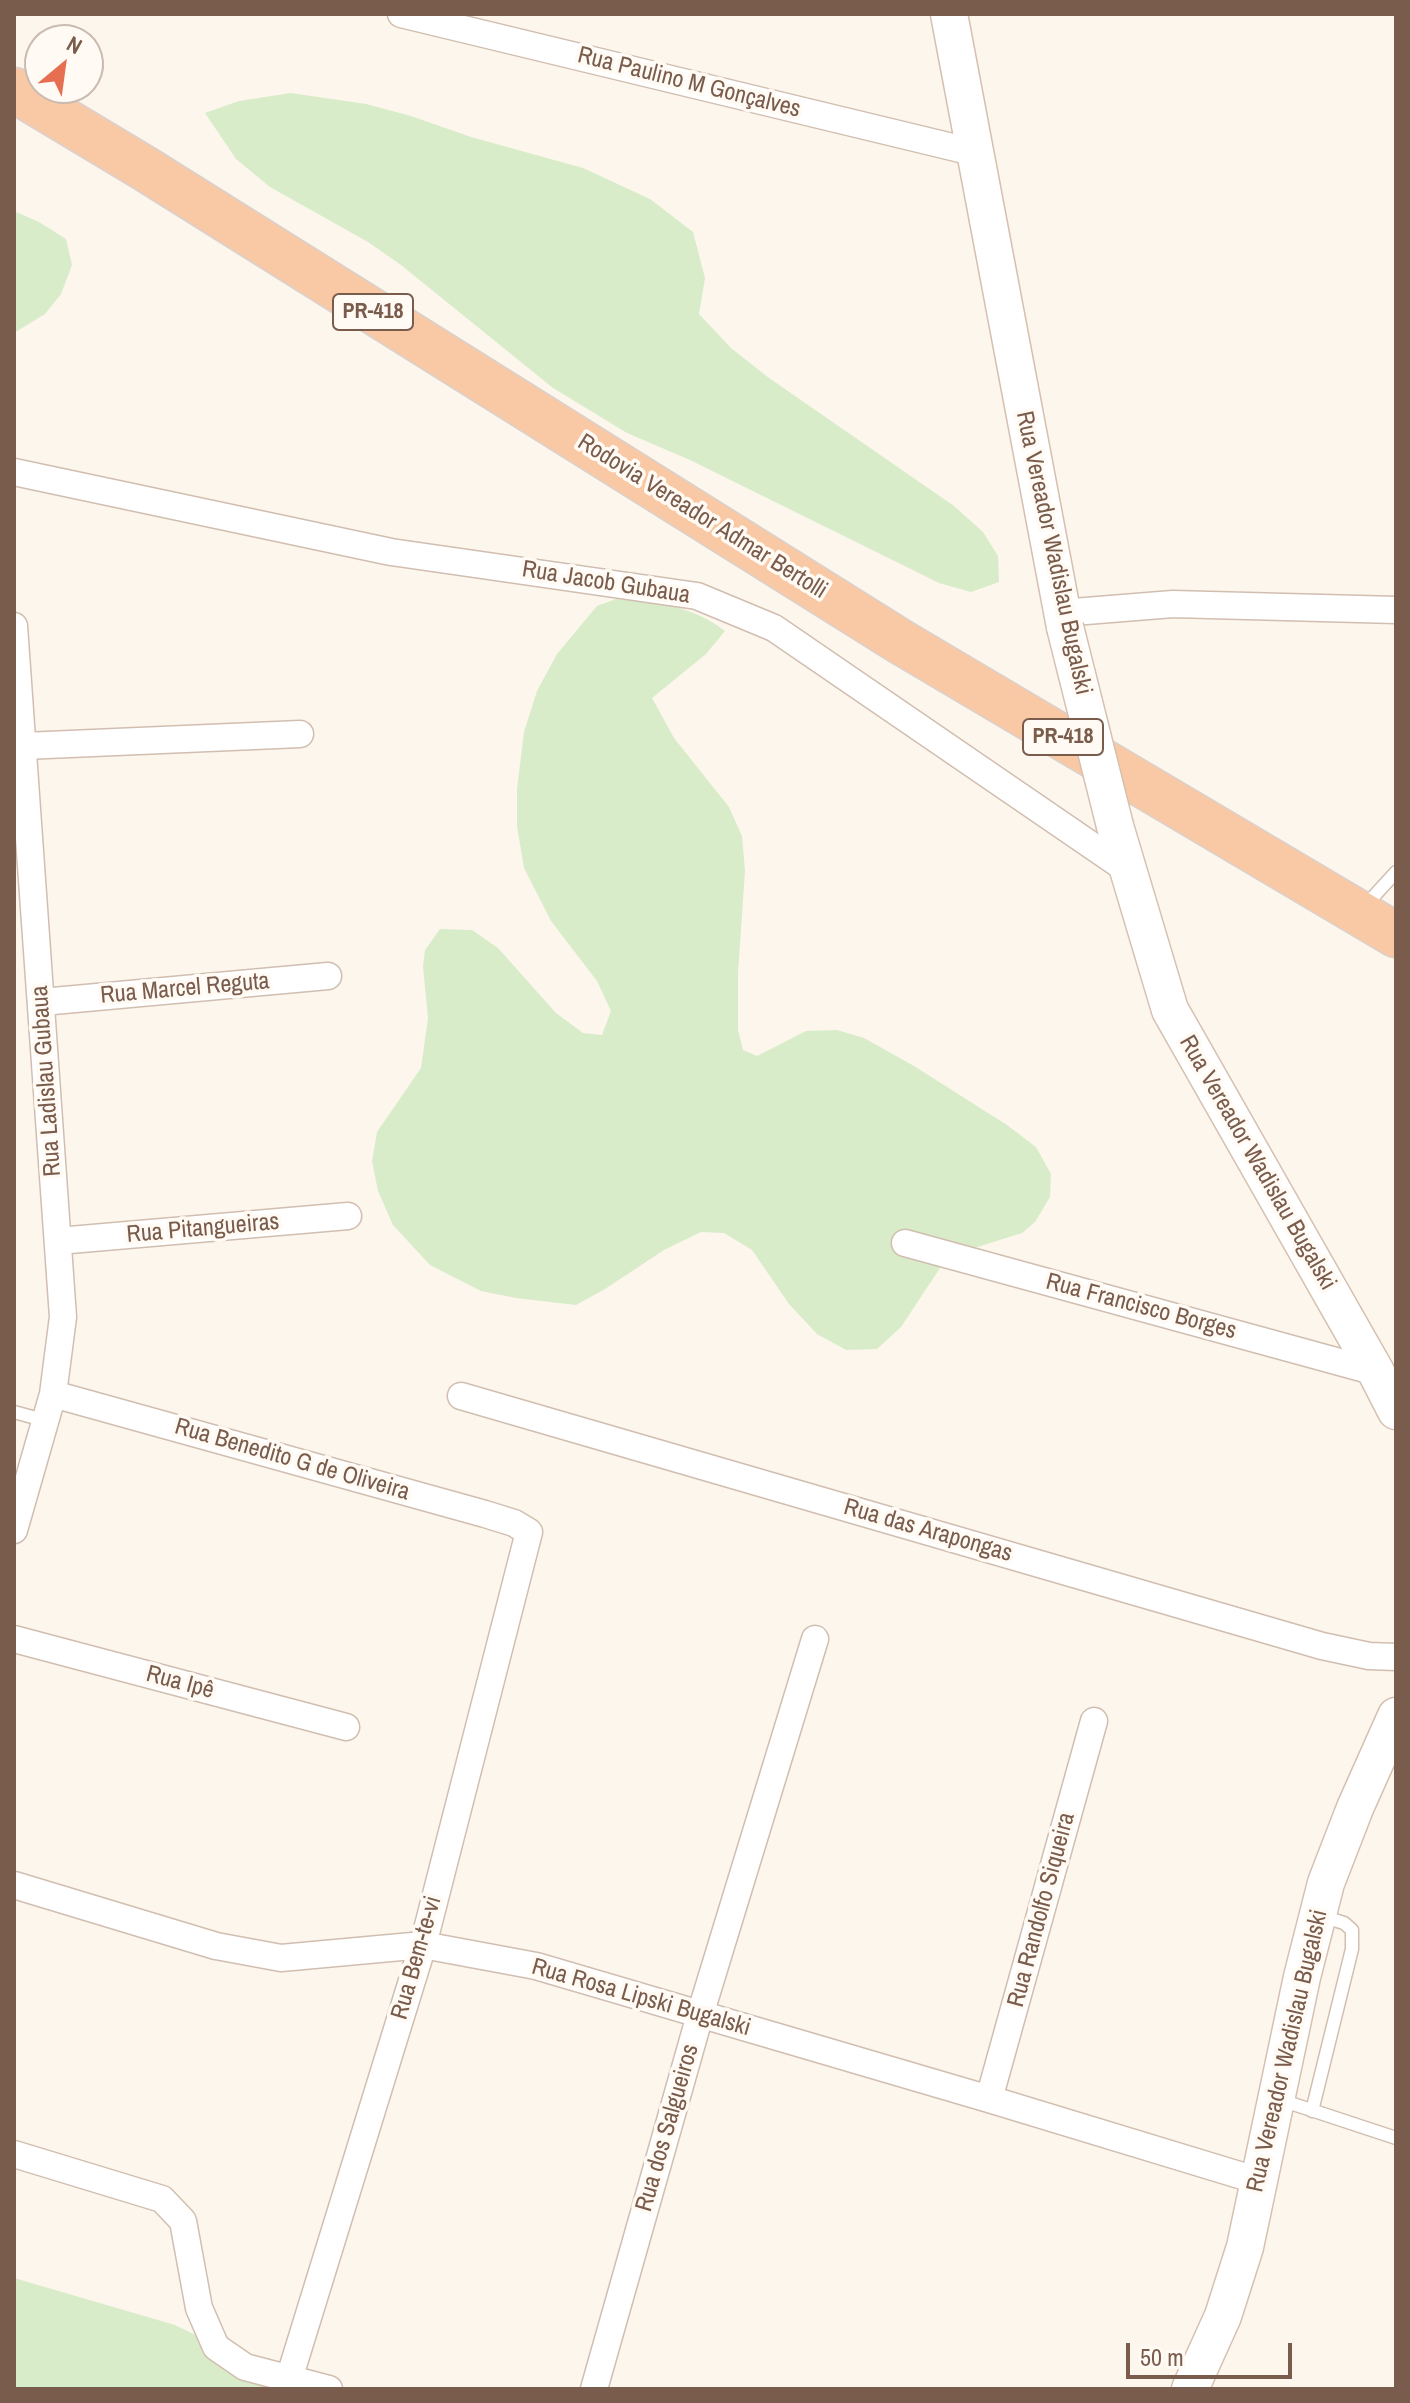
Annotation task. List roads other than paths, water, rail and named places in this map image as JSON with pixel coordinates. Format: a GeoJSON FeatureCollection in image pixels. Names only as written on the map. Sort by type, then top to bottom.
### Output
{"type":"FeatureCollection","features":[{"type":"Feature","properties":{"kind":"highway","name":"Rodovia Vereador Admar Bertolli"},"geometry":{"type":"LineString","coordinates":[[14,90],[901,642],[1396,935]]}},
{"type":"Feature","properties":{"kind":"main road","name":"Rua Vereador Wadislau Bugalski"},"geometry":{"type":"LineString","coordinates":[[949,14],[1063,620],[1126,869],[1170,1010],[1396,1411]]}},
{"type":"Feature","properties":{"kind":"main road","name":"Rua Vereador Wadislau Bugalski"},"geometry":{"type":"LineString","coordinates":[[1190,2389],[1223,2316],[1245,2247],[1275,2098],[1326,1883],[1355,1808],[1393,1731]]}},
{"type":"Feature","properties":{"kind":"street","name":"Rua Paulino M Gonçalves"},"geometry":{"type":"LineString","coordinates":[[401,14],[977,153]]}},
{"type":"Feature","properties":{"kind":"street","name":"Rua Jacob Gubaua"},"geometry":{"type":"LineString","coordinates":[[14,472],[391,552],[697,596],[774,628],[1126,869]]}},
{"type":"Feature","properties":{"kind":"street"},"geometry":{"type":"LineString","coordinates":[[1063,620],[1173,604],[1396,610]]}},
{"type":"Feature","properties":{"kind":"street","name":"Rua Ladislau Gubaua"},"geometry":{"type":"LineString","coordinates":[[14,626],[63,1317],[47,1421],[14,1530]]}},
{"type":"Feature","properties":{"kind":"street"},"geometry":{"type":"LineString","coordinates":[[24,746],[300,734]]}},
{"type":"Feature","properties":{"kind":"street","name":"Rua Marcel Reguta"},"geometry":{"type":"LineString","coordinates":[[42,1002],[328,976]]}},
{"type":"Feature","properties":{"kind":"street","name":"Rua Pitangueiras"},"geometry":{"type":"LineString","coordinates":[[58,1241],[348,1216]]}},
{"type":"Feature","properties":{"kind":"street","name":"Rua Francisco Borges"},"geometry":{"type":"LineString","coordinates":[[905,1243],[1376,1372]]}},
{"type":"Feature","properties":{"kind":"street","name":"Rua Benedito G de Oliveira"},"geometry":{"type":"LineString","coordinates":[[53,1394],[485,1514],[514,1523],[529,1532]]}},
{"type":"Feature","properties":{"kind":"street","name":"Rua das Arapongas"},"geometry":{"type":"LineString","coordinates":[[461,1396],[1322,1646],[1369,1656],[1396,1657]]}},
{"type":"Feature","properties":{"kind":"street","name":"Rua Bem-te-vi"},"geometry":{"type":"LineString","coordinates":[[289,2379],[423,1945],[529,1532]]}},
{"type":"Feature","properties":{"kind":"street","name":"Rua Ipê"},"geometry":{"type":"LineString","coordinates":[[14,1639],[346,1727]]}},
{"type":"Feature","properties":{"kind":"street","name":"Rua dos Salgueiros"},"geometry":{"type":"LineString","coordinates":[[594,2389],[700,2015],[815,1639]]}},
{"type":"Feature","properties":{"kind":"street","name":"Rua Randolfo Siqueira"},"geometry":{"type":"LineString","coordinates":[[989,2099],[1094,1721]]}},
{"type":"Feature","properties":{"kind":"street","name":"Rua Rosa Lipski Bugalski"},"geometry":{"type":"LineString","coordinates":[[14,1885],[216,1946],[281,1958],[423,1945],[536,1966],[1259,2181]]}},
{"type":"Feature","properties":{"kind":"street"},"geometry":{"type":"LineString","coordinates":[[14,2154],[162,2199],[183,2221],[199,2308],[216,2347],[245,2367],[329,2389]]}},
{"type":"Feature","properties":{"kind":"lane"},"geometry":{"type":"LineString","coordinates":[[1360,912],[1396,872]]}},
{"type":"Feature","properties":{"kind":"lane"},"geometry":{"type":"LineString","coordinates":[[14,1412],[47,1421]]}},
{"type":"Feature","properties":{"kind":"lane"},"geometry":{"type":"LineString","coordinates":[[1312,2111],[1352,1949],[1352,1930],[1344,1923],[1319,1916]]}},
{"type":"Feature","properties":{"kind":"lane"},"geometry":{"type":"LineString","coordinates":[[1275,2098],[1396,2138]]}}]}
